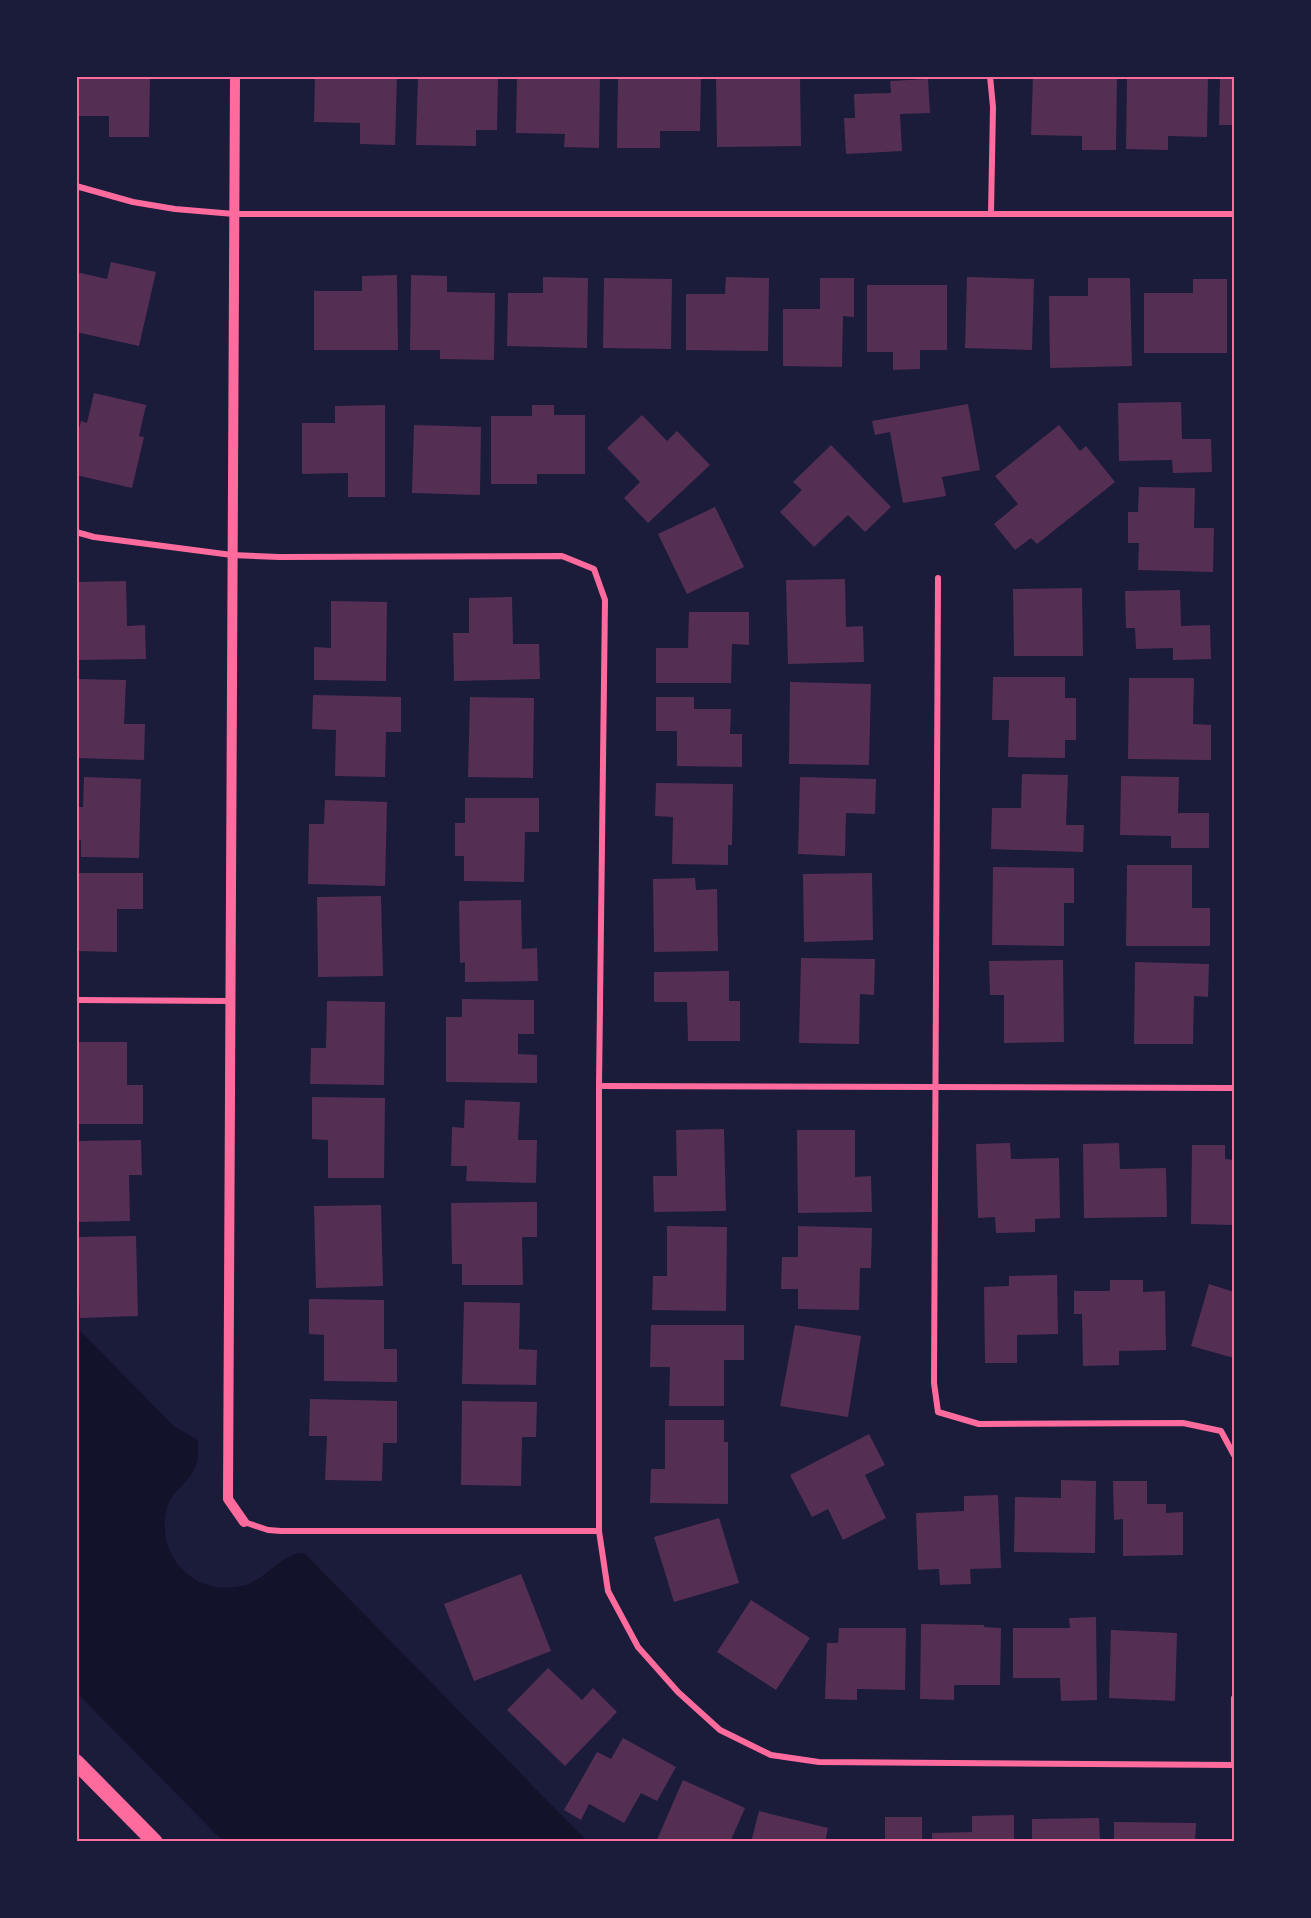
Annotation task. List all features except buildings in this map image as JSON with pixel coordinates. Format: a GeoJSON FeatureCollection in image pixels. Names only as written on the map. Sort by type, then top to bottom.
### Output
{"type":"FeatureCollection","features":[{"type":"Feature","properties":{"kind":"highway"},"geometry":{"type":"LineString","coordinates":[[76,1762],[155,1842]]}},
{"type":"Feature","properties":{"kind":"street"},"geometry":{"type":"LineString","coordinates":[[235,76],[228,1499],[244,1522],[268,1530],[599,1531]]}},
{"type":"Feature","properties":{"kind":"street"},"geometry":{"type":"LineString","coordinates":[[990,76],[993,107],[991,213]]}},
{"type":"Feature","properties":{"kind":"street"},"geometry":{"type":"LineString","coordinates":[[76,186],[133,202],[175,209],[234,214],[1234,214]]}},
{"type":"Feature","properties":{"kind":"street"},"geometry":{"type":"LineString","coordinates":[[76,532],[94,537],[232,555],[279,557],[562,556],[594,569],[605,600],[599,1086],[599,1531],[608,1591],[638,1647],[678,1692],[720,1730],[771,1755],[819,1762],[1234,1765],[1234,1698]]}},
{"type":"Feature","properties":{"kind":"street"},"geometry":{"type":"LineString","coordinates":[[938,578],[934,1383],[938,1412],[979,1424],[1183,1423],[1221,1431],[1234,1455]]}},
{"type":"Feature","properties":{"kind":"street"},"geometry":{"type":"LineString","coordinates":[[76,1000],[229,1001]]}},
{"type":"Feature","properties":{"kind":"street"},"geometry":{"type":"LineString","coordinates":[[599,1086],[1234,1088]]}},
{"type":"Feature","properties":{"kind":"shaded area"},"geometry":{"type":"Polygon","coordinates":[[[76,1327],[175,1427],[198,1440],[198,1454],[192,1473],[176,1492],[167,1508],[165,1526],[167,1543],[173,1558],[183,1570],[196,1580],[211,1586],[227,1588],[253,1582],[288,1557],[304,1553],[587,1841],[223,1841],[77,1693],[76,1327]]]}}]}
